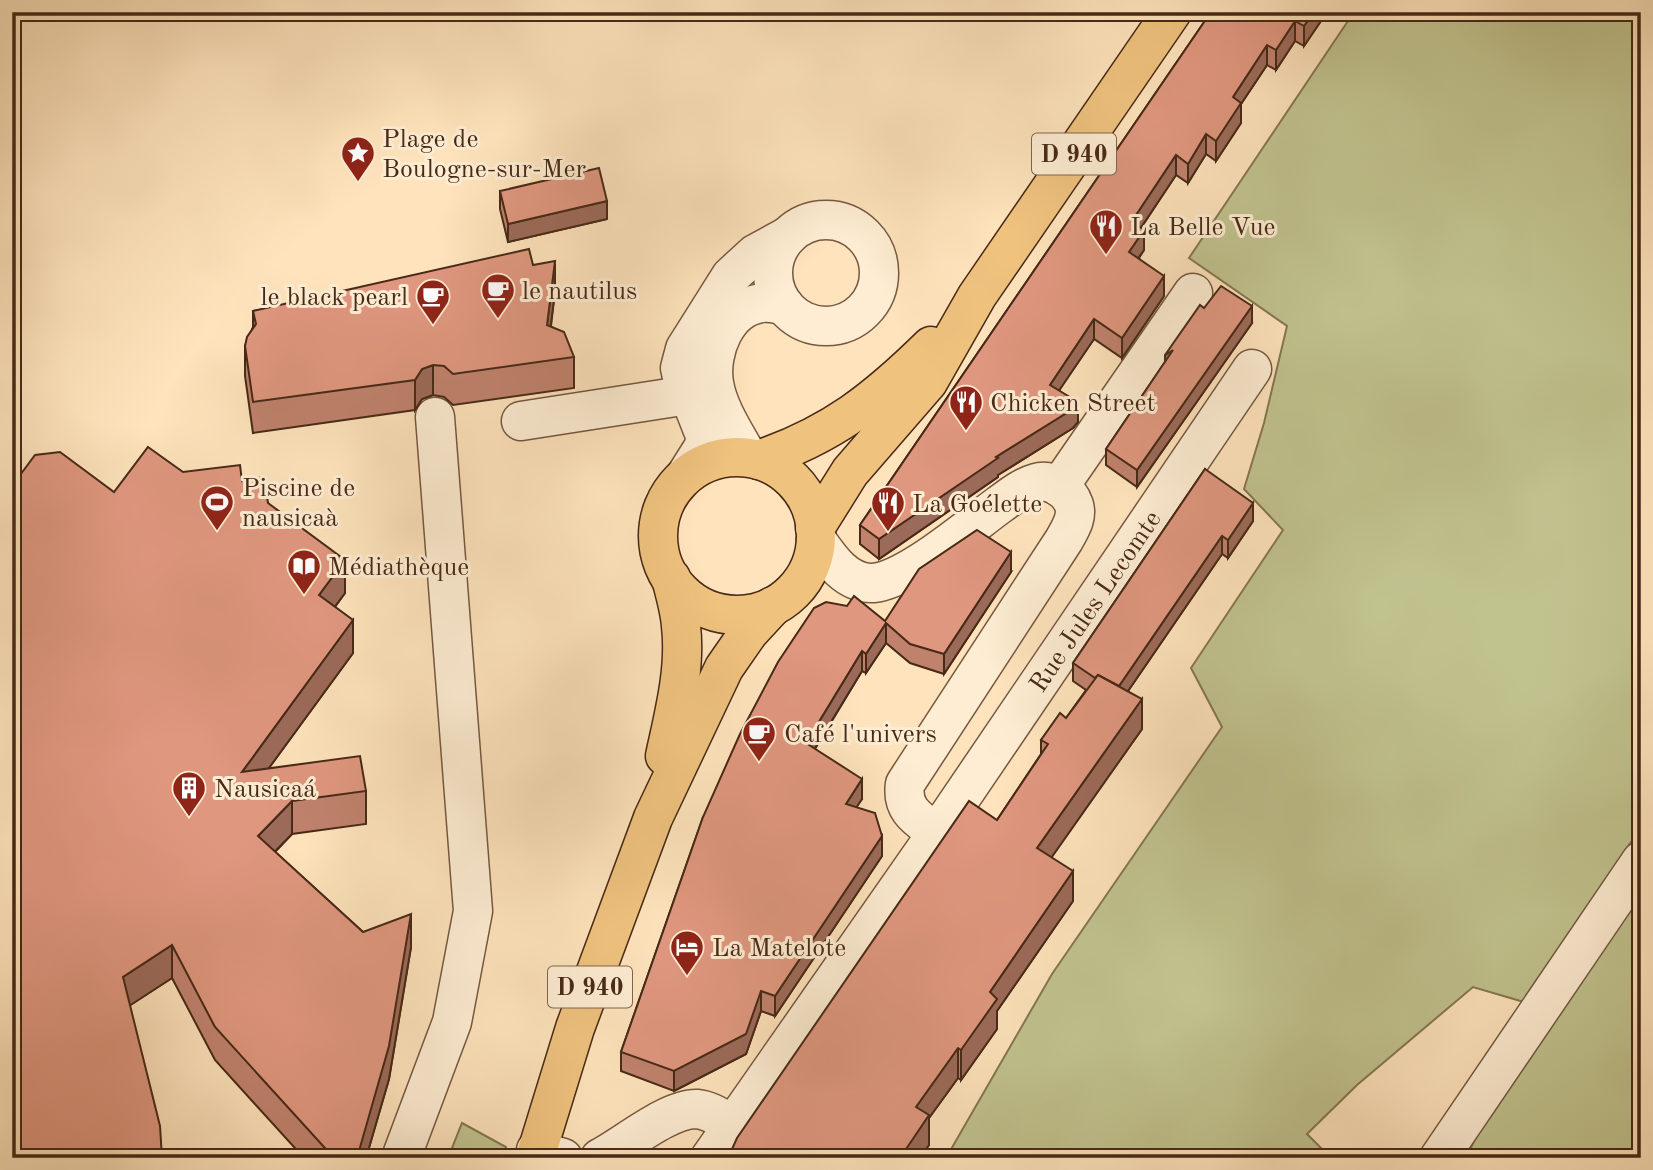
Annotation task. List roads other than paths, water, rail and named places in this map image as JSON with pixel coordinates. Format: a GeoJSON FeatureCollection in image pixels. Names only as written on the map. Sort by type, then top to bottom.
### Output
{"type":"FeatureCollection","features":[{"type":"Feature","properties":{"kind":"main road","name":"D 940"},"geometry":{"type":"LineString","coordinates":[[816,533],[850,471],[928,382],[977,296],[1172,12]]}},
{"type":"Feature","properties":{"kind":"main road","name":"D 940"},"geometry":{"type":"LineString","coordinates":[[753,459],[821,434],[864,407],[913,364],[977,296]]}},
{"type":"Feature","properties":{"kind":"main road"},"geometry":{"type":"LineString","coordinates":[[733,456],[753,459],[780,469],[797,485],[810,505],[816,533],[811,563],[804,578],[787,597],[773,606],[741,614],[717,612],[687,597],[671,579],[659,548],[659,523],[666,500],[686,475],[712,461],[733,456]]}},
{"type":"Feature","properties":{"kind":"main road","name":"D 940"},"geometry":{"type":"LineString","coordinates":[[653,818],[677,695],[682,653],[680,615],[671,579]]}},
{"type":"Feature","properties":{"kind":"main road","name":"D 940"},"geometry":{"type":"LineString","coordinates":[[544,1155],[575,1028],[653,818],[724,668],[741,642],[773,606]]}},
{"type":"Feature","properties":{"kind":"street"},"geometry":{"type":"LineString","coordinates":[[833,220],[860,231],[873,246],[880,274],[872,302],[859,316],[842,324],[824,326],[805,322],[783,305],[775,288],[773,270],[777,251],[788,236],[795,229],[813,221],[833,220]]}},
{"type":"Feature","properties":{"kind":"street"},"geometry":{"type":"LineString","coordinates":[[753,459],[680,368],[690,340],[738,268],[764,247],[788,236]]}},
{"type":"Feature","properties":{"kind":"street"},"geometry":{"type":"LineString","coordinates":[[1059,487],[1193,293]]}},
{"type":"Feature","properties":{"kind":"street"},"geometry":{"type":"LineString","coordinates":[[686,475],[703,448],[706,438],[702,394],[713,376],[715,355],[722,334],[734,316],[755,305],[783,305]]}},
{"type":"Feature","properties":{"kind":"street","name":"Rue Jules Lecomte"},"geometry":{"type":"LineString","coordinates":[[710,1158],[937,833],[1252,369]]}},
{"type":"Feature","properties":{"kind":"street"},"geometry":{"type":"LineString","coordinates":[[520,421],[702,394]]}},
{"type":"Feature","properties":{"kind":"street"},"geometry":{"type":"LineString","coordinates":[[401,1158],[452,1022],[473,911],[435,417]]}},
{"type":"Feature","properties":{"kind":"street"},"geometry":{"type":"LineString","coordinates":[[816,533],[832,562],[845,573],[862,582],[878,582],[921,562],[1025,488],[1042,482],[1059,487],[1074,505],[1075,516],[1071,527],[905,784],[904,803],[910,812],[937,833]]}},
{"type":"Feature","properties":{"kind":"street"},"geometry":{"type":"LineString","coordinates":[[1439,1158],[1641,861]]}},
{"type":"Feature","properties":{"kind":"street"},"geometry":{"type":"LineString","coordinates":[[600,1158],[657,1122],[684,1111],[697,1109],[732,1124]]}},
{"type":"Feature","properties":{"kind":"place","name":"Plage de Boulogne-sur-Mer"},"geometry":{"type":"Point","coordinates":[358,183]}},
{"type":"Feature","properties":{"kind":"place","name":"La Belle Vue"},"geometry":{"type":"Point","coordinates":[1106,256]}},
{"type":"Feature","properties":{"kind":"place","name":"le nautilus"},"geometry":{"type":"Point","coordinates":[498,320]}},
{"type":"Feature","properties":{"kind":"place","name":"le black pearl"},"geometry":{"type":"Point","coordinates":[433,326]}},
{"type":"Feature","properties":{"kind":"place","name":"Chicken Street"},"geometry":{"type":"Point","coordinates":[966,432]}},
{"type":"Feature","properties":{"kind":"place","name":"Piscine de nausicaà"},"geometry":{"type":"Point","coordinates":[217,532]}},
{"type":"Feature","properties":{"kind":"place","name":"La Goélette"},"geometry":{"type":"Point","coordinates":[888,533]}},
{"type":"Feature","properties":{"kind":"place","name":"Médiathèque"},"geometry":{"type":"Point","coordinates":[304,596]}},
{"type":"Feature","properties":{"kind":"place","name":"Café l'univers"},"geometry":{"type":"Point","coordinates":[759,763]}},
{"type":"Feature","properties":{"kind":"place","name":"Nausicaá"},"geometry":{"type":"Point","coordinates":[189,818]}},
{"type":"Feature","properties":{"kind":"place","name":"La Matelote"},"geometry":{"type":"Point","coordinates":[687,977]}}]}
